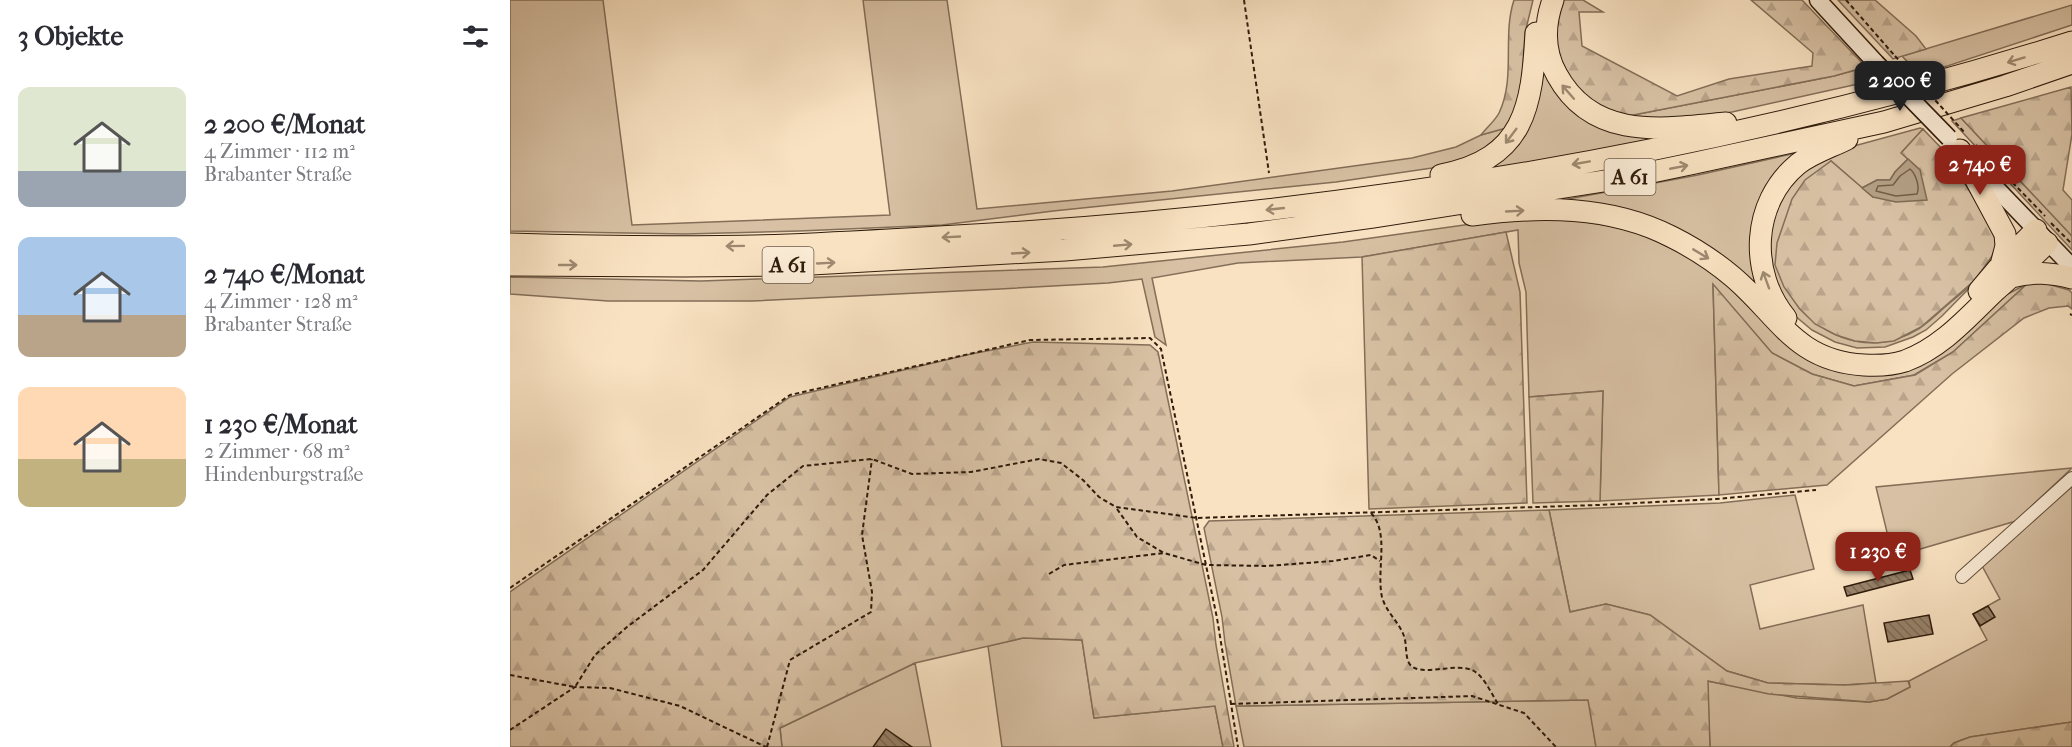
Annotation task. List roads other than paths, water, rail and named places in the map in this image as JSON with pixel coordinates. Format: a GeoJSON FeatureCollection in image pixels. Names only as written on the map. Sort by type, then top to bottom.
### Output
{"type":"FeatureCollection","features":[{"type":"Feature","properties":{"kind":"highway"},"geometry":{"type":"LineString","coordinates":[[1333,202],[1405,181],[1450,173],[1469,167],[1486,159],[1508,142],[1527,109],[1534,65],[1536,30],[1544,0]]}},
{"type":"Feature","properties":{"kind":"highway"},"geometry":{"type":"LineString","coordinates":[[1553,0],[1546,34],[1548,55],[1552,66],[1569,93],[1588,111],[1600,117],[1627,126],[1664,129],[1734,122],[1773,113],[1803,117]]}},
{"type":"Feature","properties":{"kind":"highway","name":"A 61"},"geometry":{"type":"LineString","coordinates":[[510,244],[787,245],[1086,228],[1333,202],[1497,178],[1618,157],[1803,117],[1997,66],[2072,42]]}},
{"type":"Feature","properties":{"kind":"highway","name":"A 61"},"geometry":{"type":"LineString","coordinates":[[510,265],[684,267],[794,265],[1029,252],[1249,234],[1373,218],[1623,178],[1884,122],[2005,86],[2072,63]]}},
{"type":"Feature","properties":{"kind":"highway"},"geometry":{"type":"LineString","coordinates":[[1884,122],[1805,159],[1790,172],[1776,190],[1763,219],[1760,232],[1760,255],[1765,280],[1780,311],[1805,336],[1833,350],[1858,355],[1891,354],[1921,343],[1940,330],[1972,298],[2006,271],[2044,272],[2072,278]]}},
{"type":"Feature","properties":{"kind":"highway"},"geometry":{"type":"LineString","coordinates":[[1962,141],[2005,234],[2006,271]]}},
{"type":"Feature","properties":{"kind":"highway"},"geometry":{"type":"LineString","coordinates":[[1373,218],[1432,220],[1492,212],[1552,208],[1577,210],[1639,223],[1706,256],[1734,278],[1783,329],[1801,344],[1832,360],[1856,364],[1893,364],[1926,351],[1946,337],[2006,271],[2041,237]]}},
{"type":"Feature","properties":{"kind":"main road"},"geometry":{"type":"LineString","coordinates":[[1818,0],[1876,63],[1962,141],[2041,237],[2072,267]]}},
{"type":"Feature","properties":{"kind":"street"},"geometry":{"type":"LineString","coordinates":[[1962,577],[2072,478]]}},
{"type":"Feature","properties":{"kind":"water"},"geometry":{"type":"Polygon","coordinates":[[[1908,159],[1920,170],[1927,200],[1896,202],[1873,197],[1862,188],[1877,180],[1890,180],[1908,159]]]}}]}
